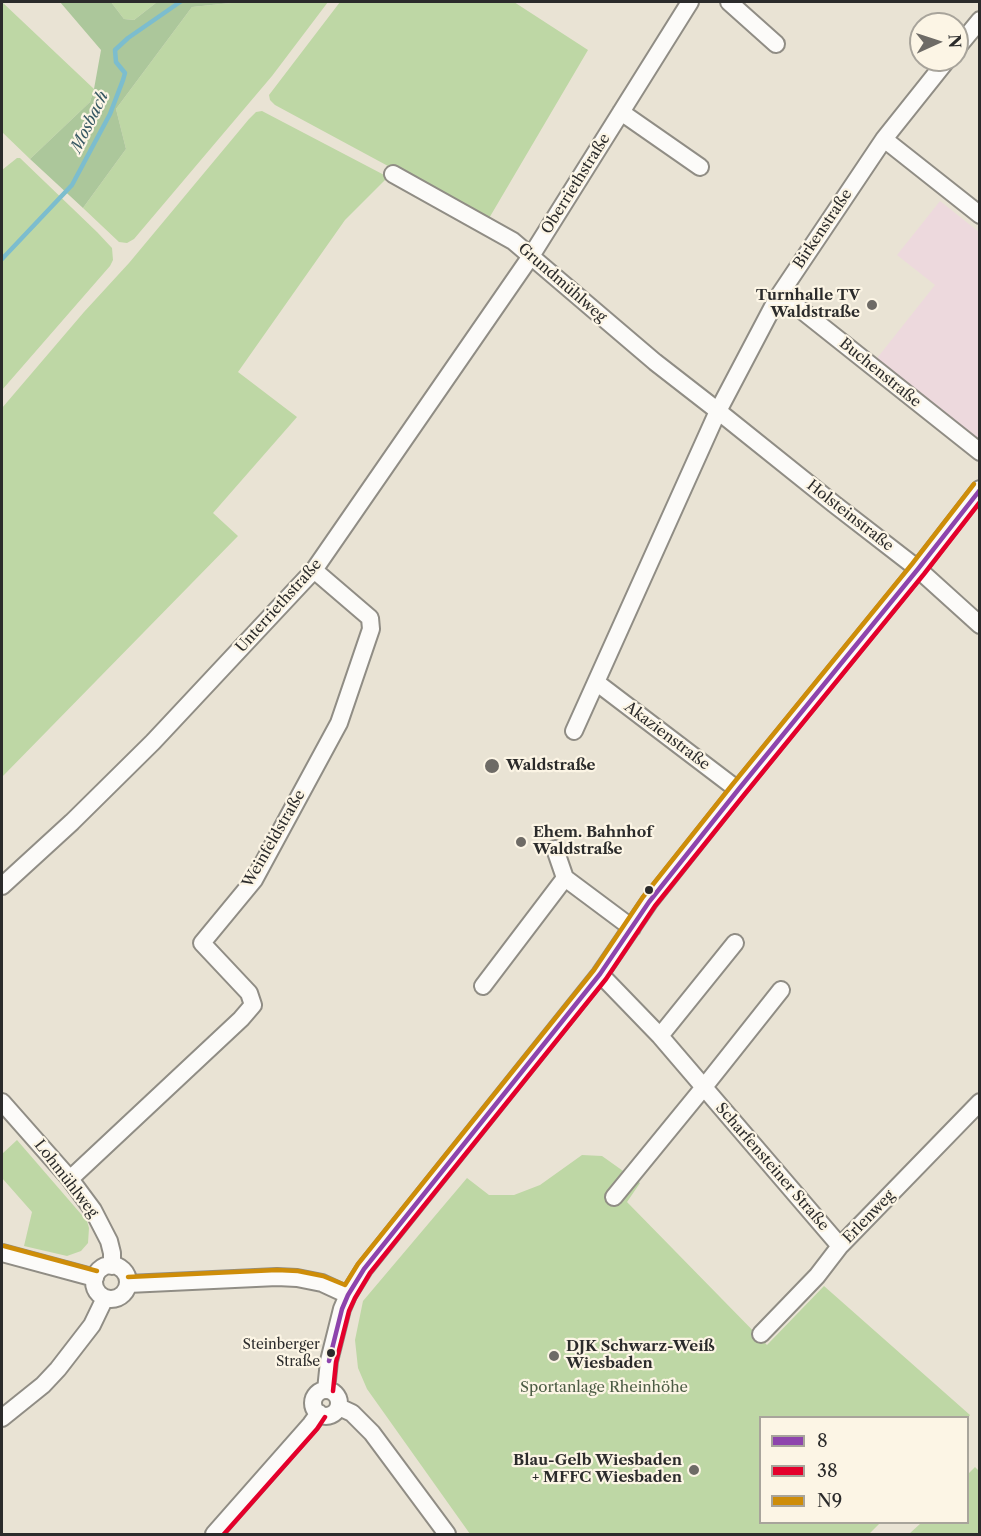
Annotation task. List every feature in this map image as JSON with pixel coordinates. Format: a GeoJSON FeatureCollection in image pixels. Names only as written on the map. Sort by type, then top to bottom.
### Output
{"type":"FeatureCollection","features":[{"type":"Feature","properties":{"kind":"street","name":"Oberriethstraße"},"geometry":{"type":"LineString","coordinates":[[531,256],[690,2]]}},
{"type":"Feature","properties":{"kind":"street"},"geometry":{"type":"LineString","coordinates":[[729,2],[776,44]]}},
{"type":"Feature","properties":{"kind":"street"},"geometry":{"type":"LineString","coordinates":[[969,33],[980,20]]}},
{"type":"Feature","properties":{"kind":"street","name":"Birkenstraße"},"geometry":{"type":"LineString","coordinates":[[574,731],[718,411],[777,297],[884,138],[937,72]]}},
{"type":"Feature","properties":{"kind":"street"},"geometry":{"type":"LineString","coordinates":[[621,112],[700,167]]}},
{"type":"Feature","properties":{"kind":"street"},"geometry":{"type":"LineString","coordinates":[[884,138],[980,215]]}},
{"type":"Feature","properties":{"kind":"street","name":"Grundmühlweg"},"geometry":{"type":"LineString","coordinates":[[393,174],[513,241],[655,362],[718,411]]}},
{"type":"Feature","properties":{"kind":"street","name":"Unterriethstraße"},"geometry":{"type":"LineString","coordinates":[[2,886],[72,822],[153,742],[314,570],[531,256]]}},
{"type":"Feature","properties":{"kind":"street","name":"Buchenstraße"},"geometry":{"type":"LineString","coordinates":[[777,297],[795,305],[980,452]]}},
{"type":"Feature","properties":{"kind":"street","name":"Holsteinstraße"},"geometry":{"type":"LineString","coordinates":[[718,411],[918,569],[980,625]]}},
{"type":"Feature","properties":{"kind":"street"},"geometry":{"type":"LineString","coordinates":[[315,1419],[314,1400],[327,1375],[342,1309],[364,1269],[600,974],[649,902],[980,489]]}},
{"type":"Feature","properties":{"kind":"street","name":"Weinfeldstraße"},"geometry":{"type":"LineString","coordinates":[[70,1179],[241,1019],[253,1005],[249,993],[202,943],[254,880],[339,723],[371,629],[370,618],[314,570]]}},
{"type":"Feature","properties":{"kind":"street","name":"Akazienstraße"},"geometry":{"type":"LineString","coordinates":[[597,682],[738,790]]}},
{"type":"Feature","properties":{"kind":"street"},"geometry":{"type":"LineString","coordinates":[[555,849],[565,878],[632,928]]}},
{"type":"Feature","properties":{"kind":"street"},"geometry":{"type":"LineString","coordinates":[[483,986],[565,878]]}},
{"type":"Feature","properties":{"kind":"street"},"geometry":{"type":"LineString","coordinates":[[660,1036],[735,943]]}},
{"type":"Feature","properties":{"kind":"street","name":"Scharfensteiner Straße"},"geometry":{"type":"LineString","coordinates":[[600,974],[660,1036],[840,1246]]}},
{"type":"Feature","properties":{"kind":"street","name":"Scharfensteiner Straße"},"geometry":{"type":"LineString","coordinates":[[614,1197],[781,990]]}},
{"type":"Feature","properties":{"kind":"street","name":"Lohmühlweg"},"geometry":{"type":"LineString","coordinates":[[2,1102],[70,1179],[93,1210],[109,1241],[112,1266]]}},
{"type":"Feature","properties":{"kind":"street","name":"Erlenweg"},"geometry":{"type":"LineString","coordinates":[[761,1334],[817,1276],[840,1246],[980,1102]]}},
{"type":"Feature","properties":{"kind":"street"},"geometry":{"type":"LineString","coordinates":[[2,1253],[95,1278]]}},
{"type":"Feature","properties":{"kind":"street"},"geometry":{"type":"LineString","coordinates":[[112,1266],[122,1270],[128,1284],[120,1297],[110,1299],[100,1296],[95,1288],[95,1278],[99,1270],[112,1266]]}},
{"type":"Feature","properties":{"kind":"street"},"geometry":{"type":"LineString","coordinates":[[128,1284],[297,1278],[322,1283],[348,1295]]}},
{"type":"Feature","properties":{"kind":"street"},"geometry":{"type":"LineString","coordinates":[[2,1418],[26,1400],[58,1369],[92,1324],[105,1298]]}},
{"type":"Feature","properties":{"kind":"street"},"geometry":{"type":"LineString","coordinates":[[327,1375],[332,1391],[337,1395],[339,1401],[372,1432],[447,1534]]}},
{"type":"Feature","properties":{"kind":"street"},"geometry":{"type":"LineString","coordinates":[[214,1534],[315,1419],[346,1410]]}},
{"type":"Feature","properties":{"kind":"shaded area"},"geometry":{"type":"Polygon","coordinates":[[[940,201],[979,232],[979,445],[874,362],[935,285],[897,255],[940,201]]]}},
{"type":"Feature","properties":{"kind":"green space"},"geometry":{"type":"Polygon","coordinates":[[[2,2],[94,89],[90,102],[30,159],[2,132],[2,2]]]}},
{"type":"Feature","properties":{"kind":"green space"},"geometry":{"type":"Polygon","coordinates":[[[60,2],[111,2],[124,19],[134,20],[157,2],[234,2],[192,7],[116,109],[126,149],[83,208],[30,159],[90,102],[94,89],[101,50],[60,2]]]}},
{"type":"Feature","properties":{"kind":"green space"},"geometry":{"type":"Polygon","coordinates":[[[111,2],[157,2],[134,20],[124,19],[111,2]]]}},
{"type":"Feature","properties":{"kind":"green space"},"geometry":{"type":"Polygon","coordinates":[[[234,2],[328,2],[272,76],[134,239],[127,243],[119,242],[83,208],[126,149],[116,109],[192,7],[234,2]]]}},
{"type":"Feature","properties":{"kind":"green space"},"geometry":{"type":"Polygon","coordinates":[[[340,2],[514,2],[588,50],[488,220],[275,105],[270,100],[269,95],[340,2]]]}},
{"type":"Feature","properties":{"kind":"green space"},"geometry":{"type":"Polygon","coordinates":[[[262,111],[388,177],[345,220],[238,372],[297,417],[213,513],[238,536],[2,777],[2,408],[129,263],[249,119],[256,112],[262,111]]]}},
{"type":"Feature","properties":{"kind":"green space"},"geometry":{"type":"Polygon","coordinates":[[[20,158],[97,232],[112,248],[113,260],[2,390],[2,170],[20,158]]]}},
{"type":"Feature","properties":{"kind":"green space"},"geometry":{"type":"Polygon","coordinates":[[[17,1140],[87,1221],[88,1243],[81,1251],[67,1256],[24,1246],[32,1212],[2,1178],[2,1154],[17,1140]]]}},
{"type":"Feature","properties":{"kind":"green space","name":"Sportanlage Rheinhöhe"},"geometry":{"type":"Polygon","coordinates":[[[582,1155],[602,1156],[640,1183],[627,1202],[767,1345],[824,1286],[970,1415],[759,1416],[759,1524],[879,1524],[869,1534],[470,1534],[367,1389],[358,1368],[355,1340],[363,1301],[467,1178],[489,1195],[514,1195],[540,1185],[582,1155]]]}},
{"type":"Feature","properties":{"kind":"green space"},"geometry":{"type":"Polygon","coordinates":[[[975,1467],[979,1471],[979,1534],[909,1534],[920,1524],[969,1524],[969,1473],[975,1467]]]}},
{"type":"Feature","properties":{"kind":"waterway","name":"Mosbach"},"geometry":{"type":"LineString","coordinates":[[2,259],[72,185],[110,114],[123,80],[125,73],[116,62],[115,50],[128,38],[180,2]]}},
{"type":"Feature","properties":{"kind":"transit line","name":"N9"},"geometry":{"type":"LineString","coordinates":[[128,1277],[277,1270],[323,1276],[345,1285],[358,1264],[594,970],[643,897],[974,484]]}},
{"type":"Feature","properties":{"kind":"transit line","name":"8"},"geometry":{"type":"LineString","coordinates":[[329,1361],[342,1309],[364,1269],[600,974],[649,902],[980,490]]}},
{"type":"Feature","properties":{"kind":"transit line","name":"38"},"geometry":{"type":"LineString","coordinates":[[333,1391],[336,1362],[349,1311],[370,1273],[606,979],[655,906],[980,502]]}},
{"type":"Feature","properties":{"kind":"transit line","name":"N9"},"geometry":{"type":"LineString","coordinates":[[4,1246],[97,1271]]}},
{"type":"Feature","properties":{"kind":"transit line","name":"38"},"geometry":{"type":"LineString","coordinates":[[224,1534],[325,1417]]}},
{"type":"Feature","properties":{"kind":"place","name":"Turnhalle TV Waldstraße"},"geometry":{"type":"Point","coordinates":[872,305]}},
{"type":"Feature","properties":{"kind":"place","name":"Waldstraße"},"geometry":{"type":"Point","coordinates":[492,766]}},
{"type":"Feature","properties":{"kind":"place","name":"Ehem. Bahnhof Waldstraße"},"geometry":{"type":"Point","coordinates":[521,842]}},
{"type":"Feature","properties":{"kind":"place","name":"Steinberger Straße"},"geometry":{"type":"Point","coordinates":[331,1353]}},
{"type":"Feature","properties":{"kind":"place","name":"DJK Schwarz-Weiß Wiesbaden"},"geometry":{"type":"Point","coordinates":[554,1356]}},
{"type":"Feature","properties":{"kind":"place","name":"Blau-Gelb Wiesbaden + MFFC Wiesbaden"},"geometry":{"type":"Point","coordinates":[694,1470]}}]}
